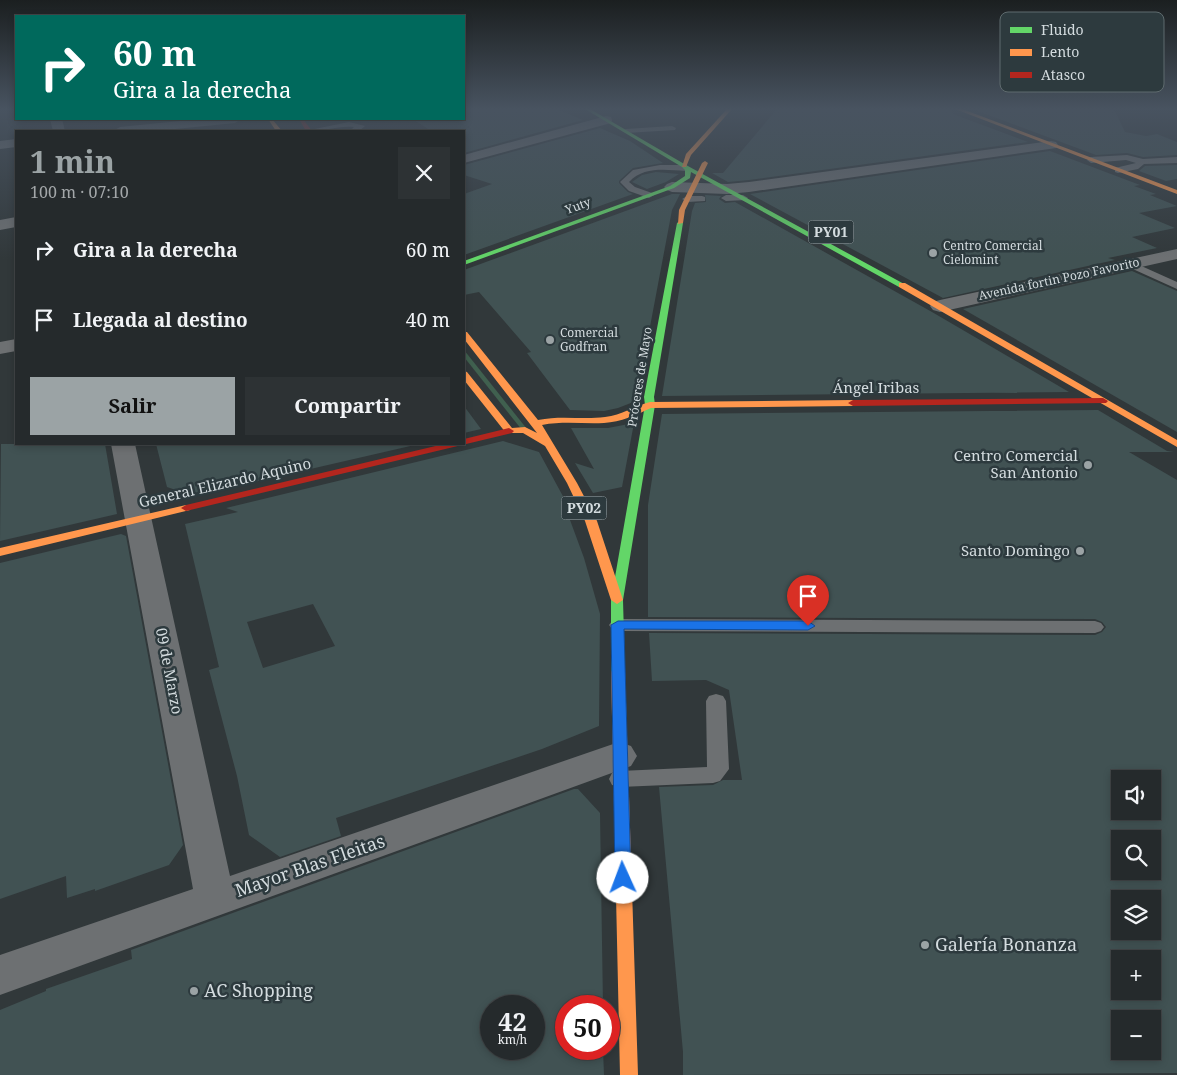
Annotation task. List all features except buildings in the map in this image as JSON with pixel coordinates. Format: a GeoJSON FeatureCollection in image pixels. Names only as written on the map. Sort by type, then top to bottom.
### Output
{"type":"FeatureCollection","features":[{"type":"Feature","properties":{"kind":"main road"},"geometry":{"type":"LineString","coordinates":[[672,159],[685,167],[705,168],[727,188]]}},
{"type":"Feature","properties":{"kind":"main road"},"geometry":{"type":"LineString","coordinates":[[685,167],[687,159]]}},
{"type":"Feature","properties":{"kind":"main road","name":"Próceres de Mayo"},"geometry":{"type":"LineString","coordinates":[[618,600],[650,405],[649,397],[683,197],[705,168],[704,159]]}},
{"type":"Feature","properties":{"kind":"main road"},"geometry":{"type":"LineString","coordinates":[[1091,160],[1177,192]]}},
{"type":"Feature","properties":{"kind":"main road","name":"Yuty"},"geometry":{"type":"LineString","coordinates":[[465,263],[644,197],[683,197],[689,174],[685,167]]}},
{"type":"Feature","properties":{"kind":"main road"},"geometry":{"type":"LineString","coordinates":[[746,193],[767,197]]}},
{"type":"Feature","properties":{"kind":"main road","name":"PY01"},"geometry":{"type":"LineString","coordinates":[[746,193],[946,300],[1103,401],[1177,444]]}},
{"type":"Feature","properties":{"kind":"main road","name":"PY01"},"geometry":{"type":"LineString","coordinates":[[946,300],[974,311]]}},
{"type":"Feature","properties":{"kind":"main road","name":"PY02"},"geometry":{"type":"LineString","coordinates":[[465,335],[536,424],[572,483],[591,521],[618,600],[619,768],[629,1075]]}},
{"type":"Feature","properties":{"kind":"main road"},"geometry":{"type":"LineString","coordinates":[[465,375],[509,431]]}},
{"type":"Feature","properties":{"kind":"main road","name":"Ángel Iribas"},"geometry":{"type":"LineString","coordinates":[[650,405],[1103,401]]}},
{"type":"Feature","properties":{"kind":"main road"},"geometry":{"type":"LineString","coordinates":[[536,424],[556,419],[604,420],[625,416],[650,405]]}},
{"type":"Feature","properties":{"kind":"main road"},"geometry":{"type":"LineString","coordinates":[[465,442],[509,431],[524,430],[548,444]]}},
{"type":"Feature","properties":{"kind":"main road","name":"General Elizardo Aquino"},"geometry":{"type":"LineString","coordinates":[[0,552],[452,445]]}},
{"type":"Feature","properties":{"kind":"street"},"geometry":{"type":"LineString","coordinates":[[683,197],[727,188],[746,193],[961,159]]}},
{"type":"Feature","properties":{"kind":"street"},"geometry":{"type":"LineString","coordinates":[[0,225],[15,222]]}},
{"type":"Feature","properties":{"kind":"street","name":"Avenida fortin Pozo Favorito"},"geometry":{"type":"LineString","coordinates":[[946,300],[1177,254]]}},
{"type":"Feature","properties":{"kind":"street"},"geometry":{"type":"LineString","coordinates":[[0,348],[15,345]]}},
{"type":"Feature","properties":{"kind":"street","name":"09 de Marzo"},"geometry":{"type":"LineString","coordinates":[[123,445],[215,899]]}},
{"type":"Feature","properties":{"kind":"street","name":"Mayor Blas Fleitas"},"geometry":{"type":"LineString","coordinates":[[0,975],[215,899],[619,768]]}},
{"type":"Feature","properties":{"kind":"lane"},"geometry":{"type":"LineString","coordinates":[[1091,160],[1098,159]]}},
{"type":"Feature","properties":{"kind":"lane"},"geometry":{"type":"LineString","coordinates":[[1135,159],[1142,162],[1177,160]]}},
{"type":"Feature","properties":{"kind":"lane"},"geometry":{"type":"LineString","coordinates":[[1118,170],[1135,167],[1142,162]]}},
{"type":"Feature","properties":{"kind":"lane"},"geometry":{"type":"LineString","coordinates":[[644,197],[624,182],[636,170],[685,167]]}},
{"type":"Feature","properties":{"kind":"lane"},"geometry":{"type":"LineString","coordinates":[[1128,264],[1177,286]]}},
{"type":"Feature","properties":{"kind":"lane"},"geometry":{"type":"LineString","coordinates":[[618,625],[1095,627]]}},
{"type":"Feature","properties":{"kind":"lane"},"geometry":{"type":"LineString","coordinates":[[619,768],[713,775],[718,769],[716,701]]}},
{"type":"Feature","properties":{"kind":"green space"},"geometry":{"type":"Polygon","coordinates":[[[465,351],[527,429],[522,430],[465,358],[465,351]]]}},
{"type":"Feature","properties":{"kind":"traffic: fast"},"geometry":{"type":"LineString","coordinates":[[672,159],[902,285]]}},
{"type":"Feature","properties":{"kind":"traffic: fast"},"geometry":{"type":"LineString","coordinates":[[465,263],[672,187],[688,177],[688,170],[684,166]]}},
{"type":"Feature","properties":{"kind":"traffic: fast"},"geometry":{"type":"LineString","coordinates":[[618,672],[617,600],[650,405],[649,397],[680,223]]}},
{"type":"Feature","properties":{"kind":"traffic: slow"},"geometry":{"type":"LineString","coordinates":[[684,166],[686,159]]}},
{"type":"Feature","properties":{"kind":"traffic: slow"},"geometry":{"type":"LineString","coordinates":[[1090,159],[1177,192]]}},
{"type":"Feature","properties":{"kind":"traffic: slow"},"geometry":{"type":"LineString","coordinates":[[680,223],[682,210],[705,163]]}},
{"type":"Feature","properties":{"kind":"traffic: slow"},"geometry":{"type":"LineString","coordinates":[[902,285],[1177,444]]}},
{"type":"Feature","properties":{"kind":"traffic: slow"},"geometry":{"type":"LineString","coordinates":[[465,335],[536,423],[572,483],[591,521],[617,600]]}},
{"type":"Feature","properties":{"kind":"traffic: slow"},"geometry":{"type":"LineString","coordinates":[[465,375],[509,431],[525,430],[548,444]]}},
{"type":"Feature","properties":{"kind":"traffic: slow"},"geometry":{"type":"LineString","coordinates":[[536,423],[556,419],[604,420],[625,416],[650,405],[853,403]]}},
{"type":"Feature","properties":{"kind":"traffic: slow"},"geometry":{"type":"LineString","coordinates":[[0,552],[186,508]]}},
{"type":"Feature","properties":{"kind":"traffic: slow"},"geometry":{"type":"LineString","coordinates":[[618,672],[629,1075]]}},
{"type":"Feature","properties":{"kind":"traffic: jam"},"geometry":{"type":"LineString","coordinates":[[853,403],[1103,401]]}},
{"type":"Feature","properties":{"kind":"traffic: jam"},"geometry":{"type":"LineString","coordinates":[[465,442],[509,431]]}},
{"type":"Feature","properties":{"kind":"traffic: jam"},"geometry":{"type":"LineString","coordinates":[[186,508],[452,445]]}},
{"type":"Feature","properties":{"kind":"place","name":"Centro Comercial Cielomint"},"geometry":{"type":"Point","coordinates":[933,253]}},
{"type":"Feature","properties":{"kind":"place","name":"Comercial Godfran"},"geometry":{"type":"Point","coordinates":[550,340]}},
{"type":"Feature","properties":{"kind":"place","name":"Centro Comercial San Antonio"},"geometry":{"type":"Point","coordinates":[1088,465]}},
{"type":"Feature","properties":{"kind":"place","name":"Santo Domingo"},"geometry":{"type":"Point","coordinates":[1080,551]}},
{"type":"Feature","properties":{"kind":"place","name":"Galería Bonanza"},"geometry":{"type":"Point","coordinates":[925,945]}},
{"type":"Feature","properties":{"kind":"place","name":"AC Shopping"},"geometry":{"type":"Point","coordinates":[194,991]}},
{"type":"Feature","properties":{"kind":"route"},"geometry":{"type":"LineString","coordinates":[[623,878],[619,756],[618,625],[808,626]]}}]}
